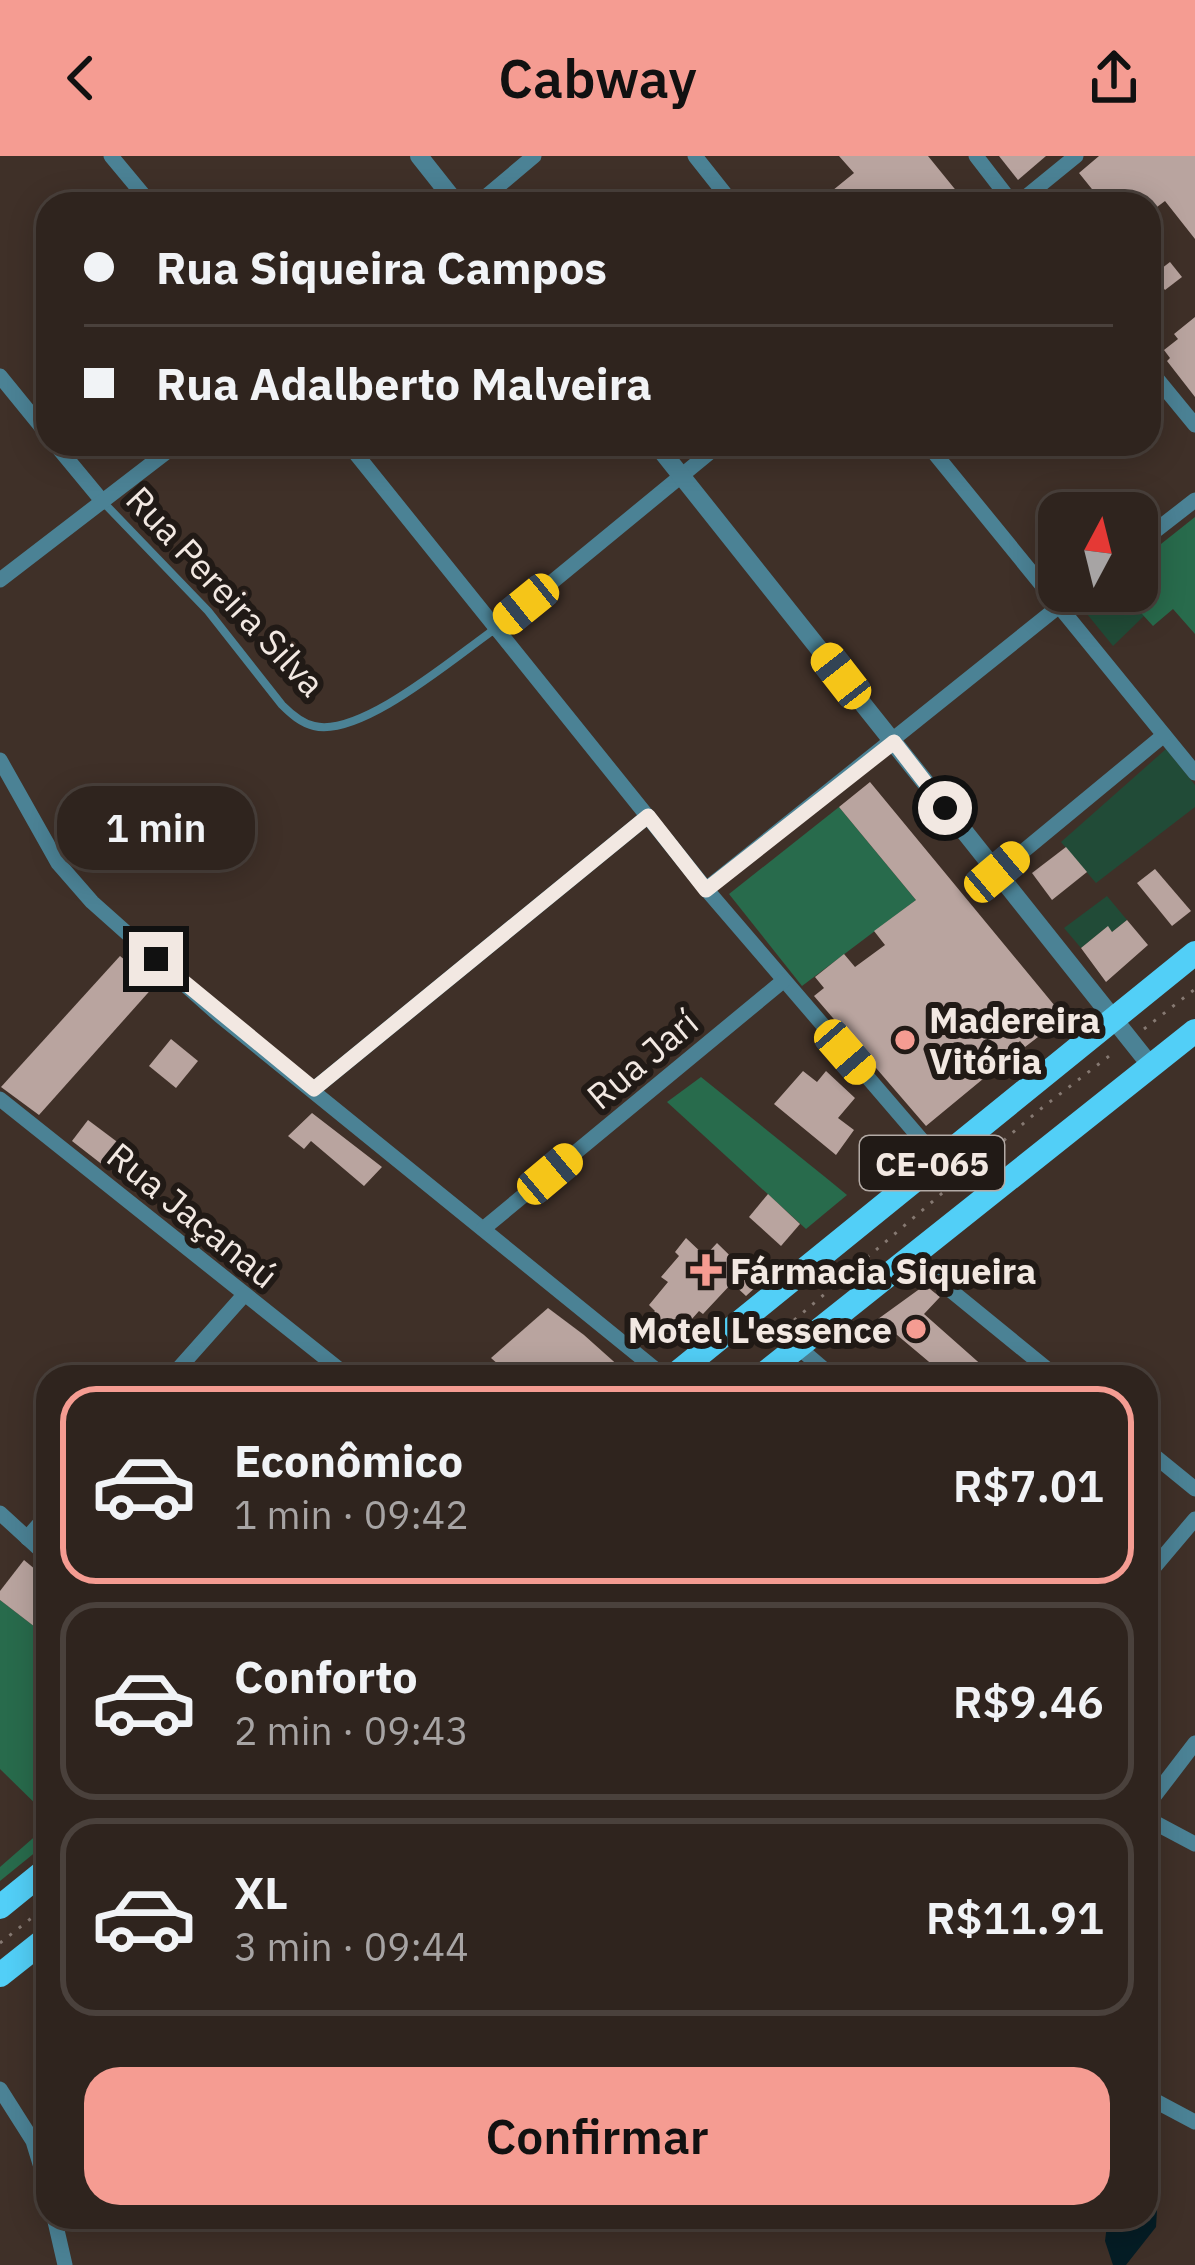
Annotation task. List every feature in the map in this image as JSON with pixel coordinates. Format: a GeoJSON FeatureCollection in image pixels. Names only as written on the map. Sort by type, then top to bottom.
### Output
{"type":"FeatureCollection","features":[{"type":"Feature","properties":{"kind":"main road","name":"CE-065"},"geometry":{"type":"LineString","coordinates":[[683,1365],[1195,953]]}},
{"type":"Feature","properties":{"kind":"main road","name":"CE-065"},"geometry":{"type":"LineString","coordinates":[[758,1365],[911,1258],[1195,1031]]}},
{"type":"Feature","properties":{"kind":"main road"},"geometry":{"type":"LineString","coordinates":[[0,1907],[36,1878]]}},
{"type":"Feature","properties":{"kind":"main road"},"geometry":{"type":"LineString","coordinates":[[0,1975],[36,1946]]}},
{"type":"Feature","properties":{"kind":"street"},"geometry":{"type":"LineString","coordinates":[[111,156],[141,192]]}},
{"type":"Feature","properties":{"kind":"street"},"geometry":{"type":"LineString","coordinates":[[419,156],[448,192]]}},
{"type":"Feature","properties":{"kind":"street"},"geometry":{"type":"LineString","coordinates":[[491,192],[534,156]]}},
{"type":"Feature","properties":{"kind":"street"},"geometry":{"type":"LineString","coordinates":[[695,156],[724,192]]}},
{"type":"Feature","properties":{"kind":"street"},"geometry":{"type":"LineString","coordinates":[[976,156],[1005,192]]}},
{"type":"Feature","properties":{"kind":"street"},"geometry":{"type":"LineString","coordinates":[[1030,192],[1076,156]]}},
{"type":"Feature","properties":{"kind":"street"},"geometry":{"type":"LineString","coordinates":[[0,376],[36,420]]}},
{"type":"Feature","properties":{"kind":"street"},"geometry":{"type":"LineString","coordinates":[[1161,384],[1195,425]]}},
{"type":"Feature","properties":{"kind":"street","name":"Rua Pereira Silva"},"geometry":{"type":"LineString","coordinates":[[65,456],[103,502]]}},
{"type":"Feature","properties":{"kind":"street"},"geometry":{"type":"LineString","coordinates":[[0,580],[162,456]]}},
{"type":"Feature","properties":{"kind":"street"},"geometry":{"type":"LineString","coordinates":[[358,456],[706,890],[938,1158]]}},
{"type":"Feature","properties":{"kind":"street"},"geometry":{"type":"LineString","coordinates":[[666,456],[1151,1066]]}},
{"type":"Feature","properties":{"kind":"street"},"geometry":{"type":"LineString","coordinates":[[495,629],[706,456]]}},
{"type":"Feature","properties":{"kind":"street"},"geometry":{"type":"LineString","coordinates":[[937,456],[1038,578]]}},
{"type":"Feature","properties":{"kind":"street"},"geometry":{"type":"LineString","coordinates":[[1158,529],[1195,500]]}},
{"type":"Feature","properties":{"kind":"street"},"geometry":{"type":"LineString","coordinates":[[706,890],[1052,612]]}},
{"type":"Feature","properties":{"kind":"street"},"geometry":{"type":"LineString","coordinates":[[1066,612],[1195,773]]}},
{"type":"Feature","properties":{"kind":"street"},"geometry":{"type":"LineString","coordinates":[[997,872],[1164,734]]}},
{"type":"Feature","properties":{"kind":"street"},"geometry":{"type":"LineString","coordinates":[[0,760],[75,885],[220,1016],[653,1365]]}},
{"type":"Feature","properties":{"kind":"street"},"geometry":{"type":"LineString","coordinates":[[314,1089],[648,816]]}},
{"type":"Feature","properties":{"kind":"street","name":"Rua Jarí"},"geometry":{"type":"LineString","coordinates":[[483,1229],[783,980]]}},
{"type":"Feature","properties":{"kind":"street","name":"Rua Jaçanaú"},"geometry":{"type":"LineString","coordinates":[[0,1100],[334,1365]]}},
{"type":"Feature","properties":{"kind":"street"},"geometry":{"type":"LineString","coordinates":[[911,1258],[1042,1365]]}},
{"type":"Feature","properties":{"kind":"street"},"geometry":{"type":"LineString","coordinates":[[182,1365],[244,1295]]}},
{"type":"Feature","properties":{"kind":"street"},"geometry":{"type":"LineString","coordinates":[[788,1340],[818,1365]]}},
{"type":"Feature","properties":{"kind":"street"},"geometry":{"type":"LineString","coordinates":[[1158,1459],[1195,1489]]}},
{"type":"Feature","properties":{"kind":"street"},"geometry":{"type":"LineString","coordinates":[[0,1513],[36,1546]]}},
{"type":"Feature","properties":{"kind":"street"},"geometry":{"type":"LineString","coordinates":[[1158,1563],[1195,1520]]}},
{"type":"Feature","properties":{"kind":"street"},"geometry":{"type":"LineString","coordinates":[[27,1538],[36,1528]]}},
{"type":"Feature","properties":{"kind":"street"},"geometry":{"type":"LineString","coordinates":[[1158,1791],[1195,1743]]}},
{"type":"Feature","properties":{"kind":"street"},"geometry":{"type":"LineString","coordinates":[[1158,1824],[1195,1844]]}},
{"type":"Feature","properties":{"kind":"street"},"geometry":{"type":"LineString","coordinates":[[0,2090],[36,2151]]}},
{"type":"Feature","properties":{"kind":"street"},"geometry":{"type":"LineString","coordinates":[[1158,2102],[1195,2122]]}},
{"type":"Feature","properties":{"kind":"street"},"geometry":{"type":"LineString","coordinates":[[57,2229],[65,2265]]}},
{"type":"Feature","properties":{"kind":"lane","name":"Rua Pereira Silva"},"geometry":{"type":"LineString","coordinates":[[103,502],[208,611],[282,705],[315,727],[357,721],[495,629]]}},
{"type":"Feature","properties":{"kind":"path"},"geometry":{"type":"LineString","coordinates":[[788,1340],[1038,1111],[1195,989]]}},
{"type":"Feature","properties":{"kind":"path"},"geometry":{"type":"LineString","coordinates":[[0,1943],[36,1914]]}},
{"type":"Feature","properties":{"kind":"green space"},"geometry":{"type":"Polygon","coordinates":[[[1195,517],[1195,634],[1173,609],[1153,626],[1140,612],[1158,612],[1158,546],[1195,517]]]}},
{"type":"Feature","properties":{"kind":"green space"},"geometry":{"type":"Polygon","coordinates":[[[1140,612],[1144,616],[1113,646],[1087,614],[1140,612]]]}},
{"type":"Feature","properties":{"kind":"green space"},"geometry":{"type":"Polygon","coordinates":[[[1166,749],[1195,785],[1195,807],[1096,883],[1061,842],[1166,749]]]}},
{"type":"Feature","properties":{"kind":"green space"},"geometry":{"type":"Polygon","coordinates":[[[839,807],[916,900],[802,986],[729,894],[839,807]]]}},
{"type":"Feature","properties":{"kind":"green space"},"geometry":{"type":"Polygon","coordinates":[[[1107,896],[1127,920],[1112,932],[1107,927],[1081,948],[1064,928],[1107,896]]]}},
{"type":"Feature","properties":{"kind":"green space"},"geometry":{"type":"Polygon","coordinates":[[[701,1077],[847,1195],[806,1229],[667,1102],[701,1077]]]}},
{"type":"Feature","properties":{"kind":"green space"},"geometry":{"type":"Polygon","coordinates":[[[0,1600],[36,1628],[36,1804],[0,1769],[0,1600]]]}},
{"type":"Feature","properties":{"kind":"green space"},"geometry":{"type":"Polygon","coordinates":[[[36,1836],[36,1852],[0,1881],[0,1867],[36,1836]]]}},
{"type":"Feature","properties":{"kind":"water"},"geometry":{"type":"Polygon","coordinates":[[[1106,2229],[1154,2229],[1126,2265],[1113,2265],[1105,2241],[1106,2229]]]}},
{"type":"Feature","properties":{"kind":"building"},"geometry":{"type":"Polygon","coordinates":[[[839,156],[928,156],[957,192],[831,192],[854,173],[839,156]]]}},
{"type":"Feature","properties":{"kind":"building"},"geometry":{"type":"Polygon","coordinates":[[[999,156],[1046,156],[1018,180],[999,156]]]}},
{"type":"Feature","properties":{"kind":"building"},"geometry":{"type":"Polygon","coordinates":[[[1099,156],[1195,156],[1195,239],[1165,201],[1161,204],[1161,192],[1094,192],[1079,173],[1099,156]]]}},
{"type":"Feature","properties":{"kind":"building"},"geometry":{"type":"Polygon","coordinates":[[[1170,262],[1182,277],[1165,290],[1161,269],[1170,262]]]}},
{"type":"Feature","properties":{"kind":"building"},"geometry":{"type":"Polygon","coordinates":[[[1195,317],[1195,397],[1164,350],[1178,339],[1174,334],[1195,317]]]}},
{"type":"Feature","properties":{"kind":"building"},"geometry":{"type":"Polygon","coordinates":[[[870,782],[1064,1017],[1025,1047],[1020,1041],[986,1070],[989,1074],[926,1126],[814,996],[824,988],[815,977],[844,954],[855,967],[885,945],[874,931],[916,900],[839,807],[870,782]]]}},
{"type":"Feature","properties":{"kind":"building"},"geometry":{"type":"Polygon","coordinates":[[[1066,847],[1087,872],[1052,900],[1032,873],[1066,847]]]}},
{"type":"Feature","properties":{"kind":"building"},"geometry":{"type":"Polygon","coordinates":[[[1155,869],[1191,911],[1172,926],[1137,883],[1155,869]]]}},
{"type":"Feature","properties":{"kind":"building"},"geometry":{"type":"Polygon","coordinates":[[[1127,920],[1148,945],[1106,982],[1081,948],[1108,926],[1112,932],[1127,920]]]}},
{"type":"Feature","properties":{"kind":"building"},"geometry":{"type":"Polygon","coordinates":[[[120,956],[155,985],[39,1115],[1,1087],[120,956]]]}},
{"type":"Feature","properties":{"kind":"building"},"geometry":{"type":"Polygon","coordinates":[[[171,1039],[198,1061],[176,1088],[149,1066],[171,1039]]]}},
{"type":"Feature","properties":{"kind":"building"},"geometry":{"type":"Polygon","coordinates":[[[803,1071],[817,1082],[826,1071],[855,1098],[838,1118],[854,1130],[836,1155],[774,1104],[803,1071]]]}},
{"type":"Feature","properties":{"kind":"building"},"geometry":{"type":"Polygon","coordinates":[[[312,1113],[382,1167],[364,1186],[311,1141],[304,1149],[288,1136],[312,1113]]]}},
{"type":"Feature","properties":{"kind":"building"},"geometry":{"type":"Polygon","coordinates":[[[88,1120],[124,1147],[108,1169],[72,1141],[88,1120]]]}},
{"type":"Feature","properties":{"kind":"building"},"geometry":{"type":"Polygon","coordinates":[[[768,1194],[800,1224],[781,1246],[749,1217],[768,1194]]]}},
{"type":"Feature","properties":{"kind":"building"},"geometry":{"type":"Polygon","coordinates":[[[686,1238],[705,1256],[717,1243],[759,1284],[746,1296],[732,1283],[703,1314],[699,1311],[684,1328],[679,1323],[671,1332],[667,1329],[650,1349],[633,1335],[655,1311],[649,1305],[668,1282],[661,1277],[679,1256],[675,1252],[686,1238]]]}},
{"type":"Feature","properties":{"kind":"building","name":"Motel L'essence"},"geometry":{"type":"Polygon","coordinates":[[[925,1285],[940,1297],[924,1314],[982,1365],[933,1365],[878,1319],[925,1285]]]}},
{"type":"Feature","properties":{"kind":"building"},"geometry":{"type":"Polygon","coordinates":[[[548,1308],[618,1365],[499,1365],[491,1358],[548,1308]]]}},
{"type":"Feature","properties":{"kind":"building"},"geometry":{"type":"Polygon","coordinates":[[[24,1560],[36,1570],[36,1628],[0,1600],[0,1591],[24,1560]]]}},
{"type":"Feature","properties":{"kind":"place","name":"Madereira Vitória"},"geometry":{"type":"Point","coordinates":[905,1040]}},
{"type":"Feature","properties":{"kind":"place","name":"Fármacia Siqueira"},"geometry":{"type":"Point","coordinates":[706,1270]}},
{"type":"Feature","properties":{"kind":"place","name":"Motel L'essence"},"geometry":{"type":"Point","coordinates":[916,1329]}},
{"type":"Feature","properties":{"kind":"route"},"geometry":{"type":"LineString","coordinates":[[156,959],[314,1089],[648,816],[706,890],[894,742],[945,808]]}}]}
